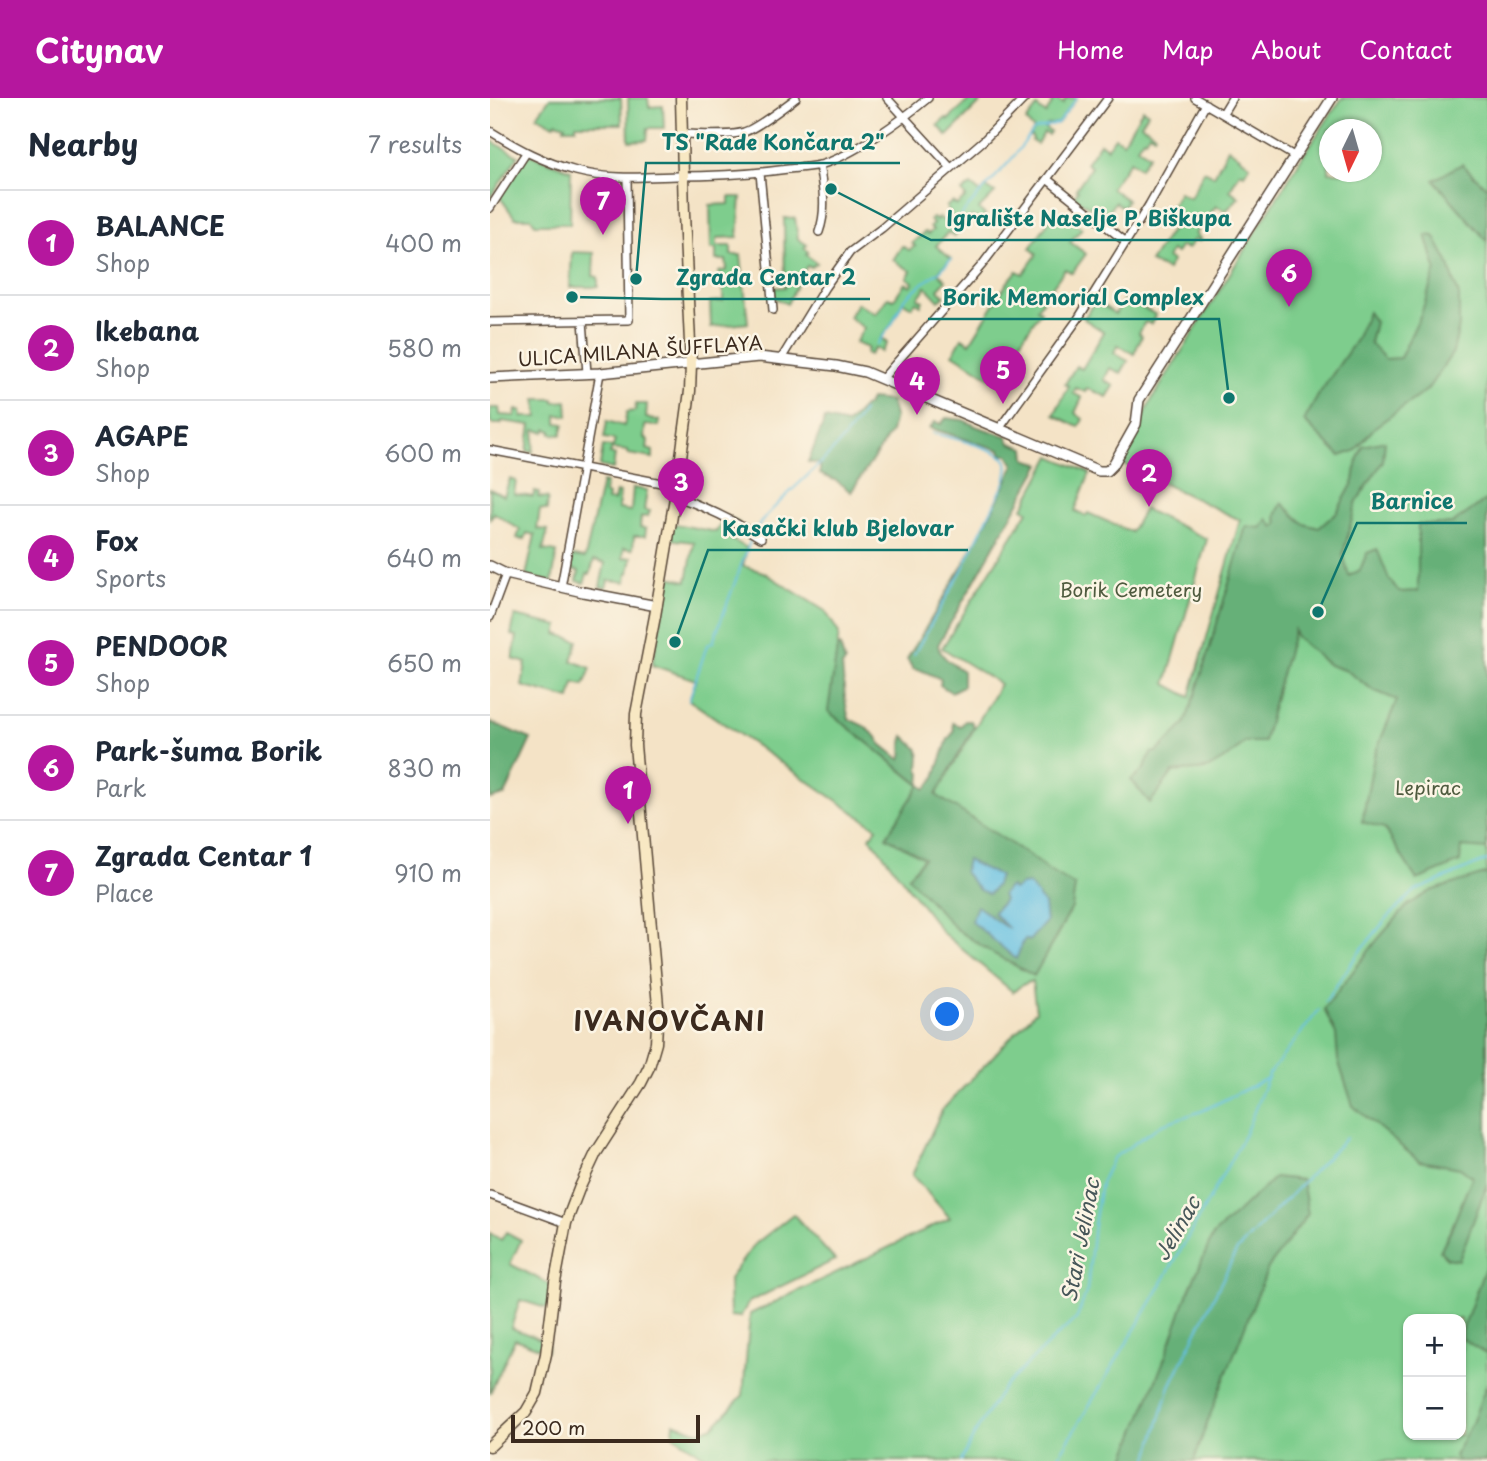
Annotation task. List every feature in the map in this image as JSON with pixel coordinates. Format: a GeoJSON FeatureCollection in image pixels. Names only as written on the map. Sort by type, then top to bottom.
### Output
{"type":"FeatureCollection","features":[{"type":"Feature","properties":{"kind":"main road"},"geometry":{"type":"LineString","coordinates":[[490,1446],[526,1412],[537,1394],[546,1354],[566,1223],[596,1153],[641,1083],[656,1044],[658,1006],[635,745],[636,714],[657,606],[690,391],[681,98]]}},
{"type":"Feature","properties":{"kind":"street"},"geometry":{"type":"LineString","coordinates":[[682,134],[745,132],[796,98]]}},
{"type":"Feature","properties":{"kind":"street"},"geometry":{"type":"LineString","coordinates":[[887,98],[951,168]]}},
{"type":"Feature","properties":{"kind":"street"},"geometry":{"type":"LineString","coordinates":[[490,131],[526,153],[579,172],[627,178],[760,173],[819,165],[835,159],[905,117],[928,98]]}},
{"type":"Feature","properties":{"kind":"street"},"geometry":{"type":"LineString","coordinates":[[781,359],[825,286],[850,252],[984,140],[1025,98]]}},
{"type":"Feature","properties":{"kind":"street"},"geometry":{"type":"LineString","coordinates":[[882,379],[982,264],[1108,98]]}},
{"type":"Feature","properties":{"kind":"street"},"geometry":{"type":"LineString","coordinates":[[1195,98],[1294,156],[1332,98]]}},
{"type":"Feature","properties":{"kind":"street"},"geometry":{"type":"LineString","coordinates":[[1223,113],[1232,98]]}},
{"type":"Feature","properties":{"kind":"street"},"geometry":{"type":"LineString","coordinates":[[999,429],[1078,319],[1149,205],[1206,104]]}},
{"type":"Feature","properties":{"kind":"street"},"geometry":{"type":"LineString","coordinates":[[490,208],[526,153]]}},
{"type":"Feature","properties":{"kind":"street","name":"ULICA MILANA ŠUFFLAYA"},"geometry":{"type":"LineString","coordinates":[[490,379],[600,373],[759,357],[836,366],[882,379],[1099,471],[1107,471],[1136,424],[1139,400],[1294,156]]}},
{"type":"Feature","properties":{"kind":"street"},"geometry":{"type":"LineString","coordinates":[[819,165],[824,199],[819,232]]}},
{"type":"Feature","properties":{"kind":"street"},"geometry":{"type":"LineString","coordinates":[[760,173],[773,310]]}},
{"type":"Feature","properties":{"kind":"street"},"geometry":{"type":"LineString","coordinates":[[490,322],[629,320],[627,178]]}},
{"type":"Feature","properties":{"kind":"street"},"geometry":{"type":"LineString","coordinates":[[1047,179],[1126,242]]}},
{"type":"Feature","properties":{"kind":"street"},"geometry":{"type":"LineString","coordinates":[[583,321],[587,373]]}},
{"type":"Feature","properties":{"kind":"street"},"geometry":{"type":"LineString","coordinates":[[561,587],[600,373]]}},
{"type":"Feature","properties":{"kind":"street"},"geometry":{"type":"LineString","coordinates":[[490,450],[583,467],[676,491],[739,523],[761,538]]}},
{"type":"Feature","properties":{"kind":"street"},"geometry":{"type":"LineString","coordinates":[[490,566],[506,574],[657,606]]}},
{"type":"Feature","properties":{"kind":"street"},"geometry":{"type":"LineString","coordinates":[[490,617],[506,574]]}},
{"type":"Feature","properties":{"kind":"street"},"geometry":{"type":"LineString","coordinates":[[490,1195],[566,1223]]}},
{"type":"Feature","properties":{"kind":"green space"},"geometry":{"type":"Polygon","coordinates":[[[550,98],[621,98],[622,124],[576,124],[576,128],[564,128],[565,125],[556,122],[554,125],[537,116],[550,98]]]}},
{"type":"Feature","properties":{"kind":"green space"},"geometry":{"type":"Polygon","coordinates":[[[628,98],[648,98],[649,107],[663,106],[664,128],[648,128],[647,140],[629,141],[628,98]]]}},
{"type":"Feature","properties":{"kind":"green space"},"geometry":{"type":"Polygon","coordinates":[[[971,98],[985,98],[947,136],[938,125],[946,118],[948,120],[971,98]]]}},
{"type":"Feature","properties":{"kind":"green space"},"geometry":{"type":"Polygon","coordinates":[[[1055,98],[1063,104],[1066,98],[1077,98],[1058,123],[1047,125],[1045,128],[1050,132],[1048,135],[1044,133],[1037,144],[1032,141],[1030,135],[1034,130],[1026,121],[1037,107],[1046,114],[1055,98]]]}},
{"type":"Feature","properties":{"kind":"green space"},"geometry":{"type":"Polygon","coordinates":[[[1342,98],[1487,98],[1487,1461],[712,1461],[673,1435],[674,1423],[698,1432],[714,1426],[743,1395],[750,1314],[950,1218],[912,1175],[942,1110],[1036,1011],[1032,981],[1013,992],[943,933],[870,837],[877,828],[689,700],[696,680],[652,665],[669,577],[687,581],[694,542],[668,539],[670,523],[716,532],[725,516],[739,523],[729,538],[747,548],[743,566],[763,572],[825,611],[839,633],[829,711],[917,783],[936,795],[1000,684],[942,648],[1028,511],[1023,508],[1051,456],[1090,473],[1075,511],[1086,516],[1088,513],[1131,532],[1144,509],[1207,539],[1166,684],[1190,697],[1240,520],[1123,464],[1151,401],[1319,132],[1319,182],[1382,182],[1382,119],[1328,119],[1342,98]]]}},
{"type":"Feature","properties":{"kind":"green space"},"geometry":{"type":"Polygon","coordinates":[[[1143,109],[1148,113],[1141,124],[1155,134],[1154,136],[1149,133],[1137,147],[1149,155],[1140,168],[1130,161],[1111,188],[1127,200],[1123,207],[1115,202],[1104,217],[1074,197],[1078,190],[1076,189],[1091,167],[1086,163],[1100,143],[1107,148],[1115,137],[1123,142],[1143,109]]]}},
{"type":"Feature","properties":{"kind":"green space"},"geometry":{"type":"Polygon","coordinates":[[[490,140],[518,156],[490,198],[490,140]]]}},
{"type":"Feature","properties":{"kind":"green space"},"geometry":{"type":"Polygon","coordinates":[[[1228,148],[1250,165],[1244,174],[1240,172],[1230,190],[1239,197],[1226,211],[1216,206],[1195,234],[1201,239],[1199,241],[1194,239],[1188,249],[1181,246],[1176,253],[1171,251],[1167,258],[1172,261],[1167,270],[1150,262],[1181,215],[1170,208],[1179,192],[1190,198],[1204,171],[1214,176],[1228,148]]]}},
{"type":"Feature","properties":{"kind":"green space"},"geometry":{"type":"Polygon","coordinates":[[[526,153],[571,170],[570,224],[535,224],[531,218],[515,218],[499,196],[526,153]]]}},
{"type":"Feature","properties":{"kind":"green space"},"geometry":{"type":"Polygon","coordinates":[[[1462,164],[1487,188],[1487,241],[1434,180],[1462,164]]]}},
{"type":"Feature","properties":{"kind":"green space"},"geometry":{"type":"Polygon","coordinates":[[[971,185],[981,193],[986,187],[995,193],[979,209],[985,215],[979,222],[972,216],[954,237],[948,232],[936,246],[951,259],[938,272],[946,280],[938,289],[945,296],[939,301],[926,287],[918,298],[923,301],[921,305],[916,302],[912,307],[903,302],[881,338],[887,343],[881,352],[875,348],[869,355],[866,353],[868,348],[855,343],[864,328],[849,317],[857,303],[876,314],[888,297],[894,299],[905,283],[911,286],[913,282],[907,278],[911,271],[893,260],[902,246],[909,250],[915,246],[912,243],[925,232],[928,234],[933,230],[930,220],[939,217],[944,221],[951,214],[946,207],[952,202],[957,205],[966,197],[962,192],[971,185]]]}},
{"type":"Feature","properties":{"kind":"green space"},"geometry":{"type":"Polygon","coordinates":[[[729,197],[741,197],[738,237],[717,238],[717,246],[731,246],[731,255],[741,255],[748,323],[711,327],[710,302],[723,301],[723,279],[719,278],[719,272],[727,270],[726,260],[716,260],[716,249],[711,249],[710,205],[729,204],[729,197]]]}},
{"type":"Feature","properties":{"kind":"green space"},"geometry":{"type":"Polygon","coordinates":[[[1056,211],[1082,228],[1070,242],[1086,254],[1072,273],[1065,269],[1040,304],[1037,309],[1041,311],[1013,352],[1000,345],[995,355],[1003,361],[992,379],[953,354],[962,338],[970,343],[1017,271],[1023,274],[1037,254],[1030,248],[1056,211]]]}},
{"type":"Feature","properties":{"kind":"green space"},"geometry":{"type":"Polygon","coordinates":[[[784,218],[795,218],[798,239],[807,245],[804,248],[808,252],[806,255],[817,263],[811,267],[807,266],[787,304],[771,296],[771,288],[785,287],[784,218]]]}},
{"type":"Feature","properties":{"kind":"green space"},"geometry":{"type":"Polygon","coordinates":[[[1426,235],[1434,236],[1448,262],[1459,296],[1459,326],[1453,352],[1427,390],[1375,427],[1355,451],[1340,456],[1304,421],[1356,340],[1368,312],[1375,322],[1370,343],[1385,359],[1400,358],[1421,314],[1436,269],[1426,235]]]}},
{"type":"Feature","properties":{"kind":"green space"},"geometry":{"type":"Polygon","coordinates":[[[572,252],[594,253],[593,276],[598,277],[598,287],[570,287],[572,252]]]}},
{"type":"Feature","properties":{"kind":"green space"},"geometry":{"type":"Polygon","coordinates":[[[1125,298],[1156,315],[1151,324],[1145,322],[1134,354],[1118,345],[1114,353],[1128,361],[1121,373],[1110,368],[1104,380],[1114,386],[1107,397],[1087,388],[1085,392],[1076,388],[1073,393],[1082,398],[1075,413],[1083,419],[1079,427],[1054,415],[1069,386],[1065,384],[1076,366],[1082,369],[1104,332],[1084,319],[1095,300],[1115,314],[1125,298]]]}},
{"type":"Feature","properties":{"kind":"green space"},"geometry":{"type":"Polygon","coordinates":[[[536,399],[567,401],[568,416],[557,415],[557,423],[564,424],[561,435],[551,434],[552,431],[546,429],[545,432],[535,430],[533,452],[527,451],[531,425],[502,421],[501,424],[492,424],[490,408],[499,408],[500,415],[515,416],[516,410],[521,410],[522,417],[538,417],[536,399]]]}},
{"type":"Feature","properties":{"kind":"green space"},"geometry":{"type":"Polygon","coordinates":[[[870,399],[891,401],[895,416],[891,432],[851,492],[837,481],[820,474],[820,464],[808,462],[825,419],[847,424],[867,406],[870,399]]]}},
{"type":"Feature","properties":{"kind":"green space"},"geometry":{"type":"Polygon","coordinates":[[[636,404],[647,404],[646,418],[660,421],[659,426],[645,425],[644,438],[648,440],[647,449],[653,451],[653,458],[612,449],[610,454],[615,455],[613,469],[600,466],[603,446],[613,447],[615,440],[604,438],[607,421],[624,426],[627,412],[635,411],[636,404]]]}},
{"type":"Feature","properties":{"kind":"green space"},"geometry":{"type":"Polygon","coordinates":[[[946,418],[963,420],[1007,436],[1010,443],[1025,448],[1026,459],[1041,464],[938,645],[944,657],[963,671],[963,686],[951,692],[940,685],[941,679],[913,669],[907,659],[977,540],[1014,465],[1008,455],[1002,455],[1000,450],[930,428],[935,422],[941,424],[946,418]]]}},
{"type":"Feature","properties":{"kind":"green space","name":"Lepirac"},"geometry":{"type":"Polygon","coordinates":[[[1385,441],[1383,461],[1356,503],[1343,555],[1349,576],[1360,570],[1367,553],[1377,549],[1389,579],[1399,592],[1418,591],[1418,524],[1452,524],[1487,499],[1487,849],[1461,847],[1460,862],[1417,880],[1384,828],[1362,822],[1374,756],[1397,700],[1373,690],[1347,671],[1329,665],[1296,637],[1294,630],[1264,742],[1245,742],[1231,755],[1207,769],[1173,772],[1150,803],[1131,780],[1144,769],[1151,753],[1158,751],[1184,725],[1246,526],[1261,528],[1267,519],[1274,527],[1278,524],[1276,515],[1282,503],[1304,524],[1319,528],[1337,512],[1354,481],[1363,446],[1385,441]]]}},
{"type":"Feature","properties":{"kind":"green space"},"geometry":{"type":"Polygon","coordinates":[[[510,479],[516,481],[514,494],[533,497],[535,491],[539,492],[538,497],[548,498],[547,510],[540,509],[537,529],[548,530],[543,550],[557,552],[552,582],[526,576],[535,535],[527,533],[522,540],[517,538],[520,530],[494,513],[490,519],[490,489],[504,496],[510,479]]]}},
{"type":"Feature","properties":{"kind":"green space"},"geometry":{"type":"Polygon","coordinates":[[[602,482],[606,483],[604,493],[608,495],[607,500],[614,501],[616,492],[620,493],[618,509],[631,511],[633,488],[647,490],[644,510],[650,511],[648,516],[641,517],[640,527],[646,529],[645,536],[634,536],[633,549],[624,548],[623,558],[632,557],[626,582],[608,580],[606,588],[600,587],[605,563],[594,560],[584,583],[577,581],[579,571],[569,569],[573,556],[585,558],[602,482]]]}},
{"type":"Feature","properties":{"kind":"green space"},"geometry":{"type":"Polygon","coordinates":[[[515,616],[559,626],[557,634],[578,641],[572,661],[591,668],[584,685],[574,683],[570,699],[522,686],[526,663],[513,659],[517,636],[511,635],[515,616]]]}},
{"type":"Feature","properties":{"kind":"green space"},"geometry":{"type":"Polygon","coordinates":[[[840,646],[845,663],[842,666],[849,719],[864,726],[901,760],[904,736],[917,748],[920,756],[920,785],[828,711],[837,648],[840,646]]]}},
{"type":"Feature","properties":{"kind":"green space"},"geometry":{"type":"Polygon","coordinates":[[[965,721],[971,721],[974,727],[936,795],[1075,886],[1072,908],[1034,976],[956,929],[908,877],[924,858],[886,837],[920,785],[926,789],[935,777],[948,739],[954,732],[953,723],[961,726],[965,721]]]}},
{"type":"Feature","properties":{"kind":"green space"},"geometry":{"type":"Polygon","coordinates":[[[490,722],[531,739],[505,795],[490,799],[490,722]]]}},
{"type":"Feature","properties":{"kind":"green space"},"geometry":{"type":"Polygon","coordinates":[[[1487,873],[1487,1184],[1459,1260],[1447,1258],[1440,1251],[1472,1177],[1460,1168],[1419,1161],[1353,1106],[1338,1060],[1336,1034],[1324,1009],[1408,905],[1431,891],[1487,873]]]}},
{"type":"Feature","properties":{"kind":"green space"},"geometry":{"type":"Polygon","coordinates":[[[1275,1177],[1302,1180],[1308,1214],[1268,1268],[1194,1461],[1124,1461],[1185,1300],[1213,1235],[1275,1177]]]}},
{"type":"Feature","properties":{"kind":"green space"},"geometry":{"type":"Polygon","coordinates":[[[793,1214],[835,1260],[749,1302],[740,1317],[730,1316],[729,1279],[754,1245],[793,1214]]]}},
{"type":"Feature","properties":{"kind":"green space"},"geometry":{"type":"Polygon","coordinates":[[[506,1232],[521,1240],[510,1264],[555,1287],[552,1310],[520,1300],[511,1328],[548,1342],[547,1351],[515,1339],[490,1393],[490,1233],[501,1240],[506,1232]]]}},
{"type":"Feature","properties":{"kind":"green space"},"geometry":{"type":"Polygon","coordinates":[[[1487,1262],[1487,1354],[1466,1341],[1466,1320],[1487,1262]]]}},
{"type":"Feature","properties":{"kind":"green space"},"geometry":{"type":"Polygon","coordinates":[[[1487,1383],[1487,1461],[1458,1461],[1454,1456],[1463,1440],[1466,1440],[1487,1383]]]}},
{"type":"Feature","properties":{"kind":"water"},"geometry":{"type":"Polygon","coordinates":[[[967,860],[999,876],[989,894],[979,890],[964,872],[967,860]]]}},
{"type":"Feature","properties":{"kind":"water"},"geometry":{"type":"Polygon","coordinates":[[[1029,884],[1044,904],[1046,922],[1029,941],[1025,939],[1016,959],[971,921],[977,906],[1007,927],[993,913],[1004,900],[1002,895],[1008,887],[1013,890],[1029,884]]]}},
{"type":"Feature","properties":{"kind":"waterway"},"geometry":{"type":"LineString","coordinates":[[952,227],[1034,130],[1058,123],[1077,98]]}},
{"type":"Feature","properties":{"kind":"waterway"},"geometry":{"type":"LineString","coordinates":[[877,344],[892,324],[904,299],[951,259]]}},
{"type":"Feature","properties":{"kind":"waterway"},"geometry":{"type":"LineString","coordinates":[[755,531],[770,512],[838,445],[863,411]]}},
{"type":"Feature","properties":{"kind":"waterway"},"geometry":{"type":"LineString","coordinates":[[914,654],[961,572],[1005,482],[1008,468],[1006,460],[993,451],[933,433]]}},
{"type":"Feature","properties":{"kind":"waterway"},"geometry":{"type":"LineString","coordinates":[[689,700],[707,645],[713,642],[752,536]]}},
{"type":"Feature","properties":{"kind":"waterway","name":"Jelinac"},"geometry":{"type":"LineString","coordinates":[[1325,1002],[1357,955],[1388,917],[1415,891],[1487,860]]}},
{"type":"Feature","properties":{"kind":"waterway","name":"Jelinac"},"geometry":{"type":"LineString","coordinates":[[1056,1461],[1211,1196],[1245,1134],[1269,1074],[1319,1010]]}},
{"type":"Feature","properties":{"kind":"waterway","name":"Stari Jelinac"},"geometry":{"type":"LineString","coordinates":[[961,1461],[1003,1388],[1077,1318],[1087,1290],[1101,1183],[1113,1158],[1162,1124],[1202,1111],[1268,1078]]}},
{"type":"Feature","properties":{"kind":"waterway"},"geometry":{"type":"LineString","coordinates":[[1147,1461],[1170,1386],[1237,1250],[1346,1138]]}},
{"type":"Feature","properties":{"kind":"place","name":"Igralište Naselje P. Biškupa"},"geometry":{"type":"Point","coordinates":[831,189]}},
{"type":"Feature","properties":{"kind":"place","name":"Zgrada Centar 1"},"geometry":{"type":"Point","coordinates":[603,235]}},
{"type":"Feature","properties":{"kind":"place","name":"TS \"Rade Končara 2\""},"geometry":{"type":"Point","coordinates":[636,279]}},
{"type":"Feature","properties":{"kind":"place","name":"Zgrada Centar 2"},"geometry":{"type":"Point","coordinates":[572,297]}},
{"type":"Feature","properties":{"kind":"place","name":"Park-šuma Borik"},"geometry":{"type":"Point","coordinates":[1289,307]}},
{"type":"Feature","properties":{"kind":"place","name":"Borik Memorial Complex"},"geometry":{"type":"Point","coordinates":[1229,398]}},
{"type":"Feature","properties":{"kind":"place","name":"PENDOOR"},"geometry":{"type":"Point","coordinates":[1003,404]}},
{"type":"Feature","properties":{"kind":"place","name":"Fox"},"geometry":{"type":"Point","coordinates":[917,415]}},
{"type":"Feature","properties":{"kind":"place","name":"Ikebana"},"geometry":{"type":"Point","coordinates":[1149,507]}},
{"type":"Feature","properties":{"kind":"place","name":"AGAPE"},"geometry":{"type":"Point","coordinates":[681,516]}},
{"type":"Feature","properties":{"kind":"place","name":"Barnice"},"geometry":{"type":"Point","coordinates":[1318,612]}},
{"type":"Feature","properties":{"kind":"place","name":"Kasački klub Bjelovar"},"geometry":{"type":"Point","coordinates":[675,642]}},
{"type":"Feature","properties":{"kind":"place","name":"BALANCE"},"geometry":{"type":"Point","coordinates":[628,824]}},
{"type":"Feature","properties":{"kind":"district","name":"IVANOVČANI"},"geometry":{"type":"Point","coordinates":[670,1020]}},
{"type":"Feature","properties":{"kind":"park label","name":"Borik Cemetery"},"geometry":{"type":"Point","coordinates":[1131,589]}}]}
